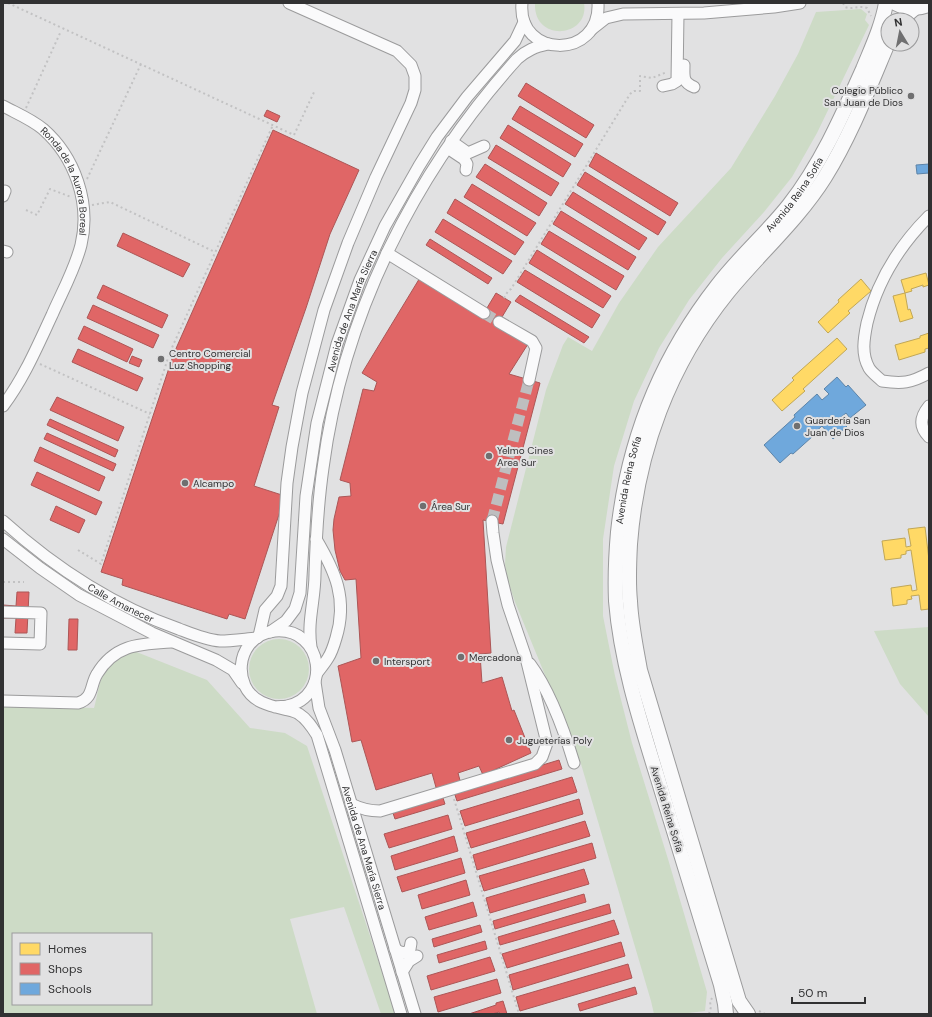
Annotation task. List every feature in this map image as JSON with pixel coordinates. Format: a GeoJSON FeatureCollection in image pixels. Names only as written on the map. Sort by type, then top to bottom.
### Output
{"type":"FeatureCollection","features":[{"type":"Feature","properties":{"kind":"main road"},"geometry":{"type":"LineString","coordinates":[[895,3],[902,6],[915,8],[929,5]]}},
{"type":"Feature","properties":{"kind":"main road"},"geometry":{"type":"LineString","coordinates":[[910,12],[915,8]]}},
{"type":"Feature","properties":{"kind":"main road","name":"Avenida Reina Sofía"},"geometry":{"type":"LineString","coordinates":[[726,1014],[721,985],[645,736],[628,673],[616,601],[616,558],[620,514],[627,474],[639,428],[656,385],[678,343],[718,284],[788,206],[812,172],[848,103],[880,28]]}},
{"type":"Feature","properties":{"kind":"main road","name":"Avenida Reina Sofía"},"geometry":{"type":"LineString","coordinates":[[748,1014],[739,1002],[732,981],[640,670],[629,600],[632,514],[639,476],[651,431],[668,389],[689,348],[708,318],[728,292],[799,214],[824,177],[846,138],[884,52]]}},
{"type":"Feature","properties":{"kind":"street"},"geometry":{"type":"LineString","coordinates":[[245,687],[242,676],[242,660],[249,645],[258,637],[265,610],[277,596],[281,586],[287,483],[292,447],[302,392],[324,310],[348,243],[376,177],[411,103],[415,90],[415,76],[411,65],[397,51],[289,3]]}},
{"type":"Feature","properties":{"kind":"street"},"geometry":{"type":"LineString","coordinates":[[511,3],[523,13],[530,32],[538,39],[548,44],[558,46],[577,42],[606,18],[614,15],[681,14],[734,11],[800,3]]}},
{"type":"Feature","properties":{"kind":"street"},"geometry":{"type":"LineString","coordinates":[[592,29],[596,20],[598,3]]}},
{"type":"Feature","properties":{"kind":"street","name":"Avenida de Ana María Sierra"},"geometry":{"type":"LineString","coordinates":[[258,637],[270,632],[286,622],[295,609],[300,593],[306,496],[317,422],[337,344],[360,280],[384,226],[419,166],[437,137],[467,97],[515,41],[523,13]]}},
{"type":"Feature","properties":{"kind":"street"},"geometry":{"type":"LineString","coordinates":[[663,86],[677,81],[681,14]]}},
{"type":"Feature","properties":{"kind":"street"},"geometry":{"type":"LineString","coordinates":[[681,14],[685,80],[688,84],[694,87]]}},
{"type":"Feature","properties":{"kind":"street","name":"Avenida de Ana María Sierra"},"geometry":{"type":"LineString","coordinates":[[415,1014],[352,804],[335,750],[319,708],[316,659],[311,647],[309,626],[314,595],[316,538],[323,466],[330,424],[339,385],[359,321],[387,253],[411,205],[449,145],[479,104],[524,52],[533,47],[548,44]]}},
{"type":"Feature","properties":{"kind":"street","name":"Ronda de la Aurora Boreal"},"geometry":{"type":"LineString","coordinates":[[3,106],[22,115],[42,129],[62,151],[74,170],[82,195],[84,217],[82,244],[75,264],[31,361],[18,385],[3,406]]}},
{"type":"Feature","properties":{"kind":"street"},"geometry":{"type":"LineString","coordinates":[[449,145],[468,153],[484,146]]}},
{"type":"Feature","properties":{"kind":"street"},"geometry":{"type":"LineString","coordinates":[[449,145],[468,164],[466,170]]}},
{"type":"Feature","properties":{"kind":"street"},"geometry":{"type":"LineString","coordinates":[[929,216],[914,231],[898,253],[883,279],[871,304],[863,341],[869,368],[882,381],[900,384],[916,381],[929,373]]}},
{"type":"Feature","properties":{"kind":"street"},"geometry":{"type":"LineString","coordinates":[[387,253],[484,313]]}},
{"type":"Feature","properties":{"kind":"street"},"geometry":{"type":"LineString","coordinates":[[499,322],[532,341],[536,348],[529,380]]}},
{"type":"Feature","properties":{"kind":"street"},"geometry":{"type":"LineString","coordinates":[[929,406],[921,419],[922,427],[929,437]]}},
{"type":"Feature","properties":{"kind":"street","name":"Calle Amanecer"},"geometry":{"type":"LineString","coordinates":[[3,521],[48,558],[86,584],[157,621],[209,639],[220,641],[258,637]]}},
{"type":"Feature","properties":{"kind":"street"},"geometry":{"type":"LineString","coordinates":[[352,804],[362,809],[380,811],[535,764],[542,757],[547,743],[526,658],[508,604],[495,547],[492,521]]}},
{"type":"Feature","properties":{"kind":"street"},"geometry":{"type":"LineString","coordinates":[[275,707],[288,706],[300,701],[309,692],[316,677],[328,658],[340,621],[341,602],[336,579],[330,563],[316,538]]}},
{"type":"Feature","properties":{"kind":"street","name":"Calle Amanecer"},"geometry":{"type":"LineString","coordinates":[[3,539],[40,568],[79,595],[133,624],[216,660],[233,670],[245,687]]}},
{"type":"Feature","properties":{"kind":"street"},"geometry":{"type":"LineString","coordinates":[[3,612],[41,613],[40,644],[3,643]]}},
{"type":"Feature","properties":{"kind":"street","name":"Avenida de Ana María Sierra"},"geometry":{"type":"LineString","coordinates":[[270,632],[282,630],[293,633],[303,639],[311,647]]}},
{"type":"Feature","properties":{"kind":"street"},"geometry":{"type":"LineString","coordinates":[[3,701],[78,703],[84,701],[89,696],[96,674],[108,659],[119,651],[137,645],[173,642]]}},
{"type":"Feature","properties":{"kind":"street"},"geometry":{"type":"LineString","coordinates":[[526,658],[539,676],[561,727],[574,763]]}},
{"type":"Feature","properties":{"kind":"street","name":"Avenida de Ana María Sierra"},"geometry":{"type":"LineString","coordinates":[[245,687],[258,701],[266,705],[298,713],[308,722],[317,735],[400,1014]]}},
{"type":"Feature","properties":{"kind":"street"},"geometry":{"type":"LineString","coordinates":[[395,949],[406,953],[410,949],[411,943]]}},
{"type":"Feature","properties":{"kind":"street"},"geometry":{"type":"LineString","coordinates":[[402,972],[409,961],[417,956]]}},
{"type":"Feature","properties":{"kind":"path"},"geometry":{"type":"LineString","coordinates":[[8,3],[294,135],[315,90]]}},
{"type":"Feature","properties":{"kind":"path"},"geometry":{"type":"LineString","coordinates":[[843,3],[845,8],[862,6],[867,8],[871,16],[869,22],[880,28]]}},
{"type":"Feature","properties":{"kind":"path"},"geometry":{"type":"LineString","coordinates":[[25,109],[61,31]]}},
{"type":"Feature","properties":{"kind":"path"},"geometry":{"type":"LineString","coordinates":[[86,182],[141,64]]}},
{"type":"Feature","properties":{"kind":"path"},"geometry":{"type":"LineString","coordinates":[[504,298],[511,289],[630,94],[640,91],[640,76],[652,78],[659,76],[672,68]]}},
{"type":"Feature","properties":{"kind":"path"},"geometry":{"type":"LineString","coordinates":[[78,550],[101,564],[170,352],[272,125]]}},
{"type":"Feature","properties":{"kind":"path"},"geometry":{"type":"LineString","coordinates":[[26,210],[37,215],[50,189],[71,196],[82,195]]}},
{"type":"Feature","properties":{"kind":"path"},"geometry":{"type":"LineString","coordinates":[[90,205],[110,202],[216,252]]}},
{"type":"Feature","properties":{"kind":"path"},"geometry":{"type":"LineString","coordinates":[[31,361],[150,414]]}},
{"type":"Feature","properties":{"kind":"path"},"geometry":{"type":"LineString","coordinates":[[3,582],[24,582]]}},
{"type":"Feature","properties":{"kind":"path"},"geometry":{"type":"LineString","coordinates":[[448,790],[450,795],[454,798],[519,1014]]}},
{"type":"Feature","properties":{"kind":"green space"},"geometry":{"type":"Polygon","coordinates":[[[535,3],[584,3],[584,15],[579,23],[571,29],[561,31],[551,30],[543,25],[537,16],[535,3]]]}},
{"type":"Feature","properties":{"kind":"green space"},"geometry":{"type":"Polygon","coordinates":[[[861,9],[867,14],[865,20],[869,25],[817,133],[792,177],[764,212],[722,258],[689,300],[659,348],[634,401],[614,466],[603,539],[603,616],[615,676],[632,743],[707,992],[705,1011],[680,1014],[654,1014],[581,764],[515,602],[507,578],[505,564],[506,547],[546,390],[563,345],[568,337],[592,351],[619,303],[658,247],[731,168],[775,96],[798,54],[816,12],[861,9]]]}},
{"type":"Feature","properties":{"kind":"green space"},"geometry":{"type":"Polygon","coordinates":[[[929,627],[929,717],[900,684],[874,631],[929,627]]]}},
{"type":"Feature","properties":{"kind":"green space"},"geometry":{"type":"Polygon","coordinates":[[[279,639],[295,644],[300,648],[304,653],[309,669],[304,685],[300,690],[295,694],[279,699],[263,694],[258,690],[254,685],[249,669],[254,653],[258,648],[263,644],[279,639]]]}},
{"type":"Feature","properties":{"kind":"green space"},"geometry":{"type":"Polygon","coordinates":[[[134,651],[207,680],[250,728],[285,733],[307,746],[396,1014],[381,1014],[344,907],[290,919],[317,1014],[3,1014],[3,705],[94,708],[99,685],[104,673],[120,658],[134,651]]]}},
{"type":"Feature","properties":{"kind":"building: Homes"},"geometry":{"type":"Polygon","coordinates":[[[926,273],[929,285],[923,287],[923,285],[911,289],[912,291],[905,293],[901,280],[926,273]]]}},
{"type":"Feature","properties":{"kind":"building: Homes"},"geometry":{"type":"Polygon","coordinates":[[[861,279],[871,291],[848,311],[850,313],[828,333],[818,322],[839,302],[838,300],[861,279]]]}},
{"type":"Feature","properties":{"kind":"building: Homes"},"geometry":{"type":"Polygon","coordinates":[[[905,293],[908,310],[910,309],[913,318],[900,322],[893,296],[905,293]]]}},
{"type":"Feature","properties":{"kind":"building: Homes"},"geometry":{"type":"Polygon","coordinates":[[[929,333],[929,348],[925,349],[925,352],[899,360],[895,345],[920,338],[920,336],[929,333]]]}},
{"type":"Feature","properties":{"kind":"building: Homes"},"geometry":{"type":"Polygon","coordinates":[[[837,338],[847,349],[803,389],[805,391],[782,411],[772,400],[794,380],[792,378],[837,338]]]}},
{"type":"Feature","properties":{"kind":"building: Homes"},"geometry":{"type":"Polygon","coordinates":[[[925,527],[929,560],[929,609],[921,610],[919,595],[911,596],[912,599],[907,600],[907,604],[893,606],[891,588],[911,585],[912,591],[917,590],[911,550],[906,551],[906,554],[901,555],[901,558],[885,560],[882,541],[905,538],[906,547],[911,546],[908,529],[925,527]]]}},
{"type":"Feature","properties":{"kind":"building: Shops"},"geometry":{"type":"Polygon","coordinates":[[[526,83],[594,125],[586,138],[518,96],[526,83]]]}},
{"type":"Feature","properties":{"kind":"building: Shops"},"geometry":{"type":"Polygon","coordinates":[[[520,106],[583,144],[575,157],[512,119],[520,106]]]}},
{"type":"Feature","properties":{"kind":"building: Shops"},"geometry":{"type":"Polygon","coordinates":[[[267,110],[280,116],[277,122],[264,116],[267,110]]]}},
{"type":"Feature","properties":{"kind":"building: Shops"},"geometry":{"type":"Polygon","coordinates":[[[508,125],[571,164],[563,177],[500,138],[508,125]]]}},
{"type":"Feature","properties":{"kind":"building: Shops"},"geometry":{"type":"Polygon","coordinates":[[[273,130],[359,170],[330,234],[272,405],[279,407],[254,486],[285,496],[245,619],[229,614],[227,619],[122,585],[123,579],[101,572],[174,353],[273,130]]]}},
{"type":"Feature","properties":{"kind":"building: Shops"},"geometry":{"type":"Polygon","coordinates":[[[496,145],[559,183],[551,196],[488,158],[496,145]]]}},
{"type":"Feature","properties":{"kind":"building: Shops"},"geometry":{"type":"Polygon","coordinates":[[[596,153],[678,203],[670,216],[589,166],[596,153]]]}},
{"type":"Feature","properties":{"kind":"building: Shops"},"geometry":{"type":"Polygon","coordinates":[[[485,164],[547,203],[539,216],[476,177],[485,164]]]}},
{"type":"Feature","properties":{"kind":"building: Shops"},"geometry":{"type":"Polygon","coordinates":[[[585,172],[666,222],[658,235],[577,185],[585,172]]]}},
{"type":"Feature","properties":{"kind":"building: Shops"},"geometry":{"type":"Polygon","coordinates":[[[472,184],[536,223],[527,236],[464,197],[472,184]]]}},
{"type":"Feature","properties":{"kind":"building: Shops"},"geometry":{"type":"Polygon","coordinates":[[[573,192],[647,238],[639,250],[565,204],[573,192]]]}},
{"type":"Feature","properties":{"kind":"building: Shops"},"geometry":{"type":"Polygon","coordinates":[[[455,199],[524,242],[515,255],[447,213],[455,199]]]}},
{"type":"Feature","properties":{"kind":"building: Shops"},"geometry":{"type":"Polygon","coordinates":[[[561,211],[636,257],[628,270],[553,224],[561,211]]]}},
{"type":"Feature","properties":{"kind":"building: Shops"},"geometry":{"type":"Polygon","coordinates":[[[443,219],[512,261],[503,274],[435,232],[443,219]]]}},
{"type":"Feature","properties":{"kind":"building: Shops"},"geometry":{"type":"Polygon","coordinates":[[[549,231],[624,276],[616,290],[541,244],[549,231]]]}},
{"type":"Feature","properties":{"kind":"building: Shops"},"geometry":{"type":"Polygon","coordinates":[[[123,233],[190,264],[183,277],[117,246],[123,233]]]}},
{"type":"Feature","properties":{"kind":"building: Shops"},"geometry":{"type":"Polygon","coordinates":[[[430,239],[492,278],[488,284],[426,245],[430,239]]]}},
{"type":"Feature","properties":{"kind":"building: Shops"},"geometry":{"type":"Polygon","coordinates":[[[537,250],[611,296],[603,308],[529,263],[537,250]]]}},
{"type":"Feature","properties":{"kind":"building: Shops"},"geometry":{"type":"Polygon","coordinates":[[[525,270],[600,315],[592,328],[517,282],[525,270]]]}},
{"type":"Feature","properties":{"kind":"building: Shops"},"geometry":{"type":"Polygon","coordinates":[[[421,276],[484,313],[496,293],[511,302],[499,322],[528,344],[509,374],[540,383],[503,524],[483,520],[491,653],[480,654],[482,683],[502,677],[512,711],[514,710],[531,753],[483,775],[479,766],[458,773],[461,784],[437,791],[432,773],[376,790],[361,740],[352,742],[338,666],[361,658],[356,579],[345,580],[340,571],[335,550],[333,530],[339,497],[351,496],[350,483],[340,480],[363,389],[374,391],[377,382],[362,373],[421,276]]]}},
{"type":"Feature","properties":{"kind":"building: Shops"},"geometry":{"type":"Polygon","coordinates":[[[103,285],[168,315],[162,328],[97,298],[103,285]]]}},
{"type":"Feature","properties":{"kind":"building: Shops"},"geometry":{"type":"Polygon","coordinates":[[[520,295],[589,337],[584,343],[515,301],[520,295]]]}},
{"type":"Feature","properties":{"kind":"building: Shops"},"geometry":{"type":"Polygon","coordinates":[[[93,305],[159,335],[153,348],[87,318],[93,305]]]}},
{"type":"Feature","properties":{"kind":"building: Shops"},"geometry":{"type":"Polygon","coordinates":[[[84,326],[133,349],[127,362],[78,339],[84,326]]]}},
{"type":"Feature","properties":{"kind":"building: Shops"},"geometry":{"type":"Polygon","coordinates":[[[78,349],[143,378],[137,391],[72,362],[78,349]]]}},
{"type":"Feature","properties":{"kind":"building: Shops"},"geometry":{"type":"Polygon","coordinates":[[[132,356],[142,360],[139,367],[129,363],[132,356]]]}},
{"type":"Feature","properties":{"kind":"building: Shops"},"geometry":{"type":"Polygon","coordinates":[[[57,397],[124,427],[118,441],[50,410],[57,397]]]}},
{"type":"Feature","properties":{"kind":"building: Shops"},"geometry":{"type":"Polygon","coordinates":[[[50,419],[118,450],[115,457],[47,425],[50,419]]]}},
{"type":"Feature","properties":{"kind":"building: Shops"},"geometry":{"type":"Polygon","coordinates":[[[47,433],[116,464],[113,471],[44,439],[47,433]]]}},
{"type":"Feature","properties":{"kind":"building: Shops"},"geometry":{"type":"Polygon","coordinates":[[[40,447],[105,477],[99,491],[34,461],[40,447]]]}},
{"type":"Feature","properties":{"kind":"building: Shops"},"geometry":{"type":"Polygon","coordinates":[[[37,472],[102,502],[96,515],[31,485],[37,472]]]}},
{"type":"Feature","properties":{"kind":"building: Shops"},"geometry":{"type":"Polygon","coordinates":[[[56,506],[85,520],[79,533],[50,520],[56,506]]]}},
{"type":"Feature","properties":{"kind":"building: Shops"},"geometry":{"type":"Polygon","coordinates":[[[17,592],[29,592],[27,633],[15,633],[16,618],[3,618],[3,605],[16,606],[17,592]]]}},
{"type":"Feature","properties":{"kind":"building: Shops"},"geometry":{"type":"Polygon","coordinates":[[[69,619],[78,619],[77,650],[68,650],[69,619]]]}},
{"type":"Feature","properties":{"kind":"building: Shops"},"geometry":{"type":"Polygon","coordinates":[[[559,760],[562,769],[457,801],[454,792],[559,760]]]}},
{"type":"Feature","properties":{"kind":"building: Shops"},"geometry":{"type":"Polygon","coordinates":[[[572,777],[577,792],[465,826],[460,811],[572,777]]]}},
{"type":"Feature","properties":{"kind":"building: Shops"},"geometry":{"type":"Polygon","coordinates":[[[442,795],[445,804],[395,819],[392,810],[442,795]]]}},
{"type":"Feature","properties":{"kind":"building: Shops"},"geometry":{"type":"Polygon","coordinates":[[[579,799],[583,814],[471,848],[466,833],[579,799]]]}},
{"type":"Feature","properties":{"kind":"building: Shops"},"geometry":{"type":"Polygon","coordinates":[[[448,815],[452,829],[389,848],[384,834],[448,815]]]}},
{"type":"Feature","properties":{"kind":"building: Shops"},"geometry":{"type":"Polygon","coordinates":[[[585,821],[590,836],[477,870],[473,855],[585,821]]]}},
{"type":"Feature","properties":{"kind":"building: Shops"},"geometry":{"type":"Polygon","coordinates":[[[454,836],[458,851],[395,870],[391,856],[454,836]]]}},
{"type":"Feature","properties":{"kind":"building: Shops"},"geometry":{"type":"Polygon","coordinates":[[[592,843],[596,858],[484,891],[479,876],[592,843]]]}},
{"type":"Feature","properties":{"kind":"building: Shops"},"geometry":{"type":"Polygon","coordinates":[[[461,858],[465,873],[402,892],[397,877],[461,858]]]}},
{"type":"Feature","properties":{"kind":"building: Shops"},"geometry":{"type":"Polygon","coordinates":[[[584,869],[589,884],[490,913],[486,898],[584,869]]]}},
{"type":"Feature","properties":{"kind":"building: Shops"},"geometry":{"type":"Polygon","coordinates":[[[466,880],[470,895],[422,909],[418,895],[466,880]]]}},
{"type":"Feature","properties":{"kind":"building: Shops"},"geometry":{"type":"Polygon","coordinates":[[[584,894],[586,902],[495,929],[493,921],[584,894]]]}},
{"type":"Feature","properties":{"kind":"building: Shops"},"geometry":{"type":"Polygon","coordinates":[[[473,902],[477,916],[429,930],[425,917],[473,902]]]}},
{"type":"Feature","properties":{"kind":"building: Shops"},"geometry":{"type":"Polygon","coordinates":[[[609,904],[611,913],[500,945],[498,937],[609,904]]]}},
{"type":"Feature","properties":{"kind":"building: Shops"},"geometry":{"type":"Polygon","coordinates":[[[614,920],[619,934],[507,968],[502,954],[614,920]]]}},
{"type":"Feature","properties":{"kind":"building: Shops"},"geometry":{"type":"Polygon","coordinates":[[[480,925],[482,932],[434,947],[432,939],[480,925]]]}},
{"type":"Feature","properties":{"kind":"building: Shops"},"geometry":{"type":"Polygon","coordinates":[[[485,941],[487,949],[439,963],[437,955],[485,941]]]}},
{"type":"Feature","properties":{"kind":"building: Shops"},"geometry":{"type":"Polygon","coordinates":[[[621,942],[625,956],[513,990],[509,975],[621,942]]]}},
{"type":"Feature","properties":{"kind":"building: Shops"},"geometry":{"type":"Polygon","coordinates":[[[490,957],[495,971],[431,990],[427,976],[490,957]]]}},
{"type":"Feature","properties":{"kind":"building: Shops"},"geometry":{"type":"Polygon","coordinates":[[[628,964],[632,978],[520,1011],[516,997],[628,964]]]}},
{"type":"Feature","properties":{"kind":"building: Shops"},"geometry":{"type":"Polygon","coordinates":[[[497,979],[501,993],[438,1012],[434,997],[497,979]]]}},
{"type":"Feature","properties":{"kind":"building: Shops"},"geometry":{"type":"Polygon","coordinates":[[[635,987],[637,994],[580,1011],[578,1004],[635,987]]]}},
{"type":"Feature","properties":{"kind":"building: Shops"},"geometry":{"type":"Polygon","coordinates":[[[503,1001],[507,1014],[500,1014],[499,1012],[492,1014],[469,1014],[496,1005],[496,1003],[503,1001]]]}},
{"type":"Feature","properties":{"kind":"building: Schools"},"geometry":{"type":"Polygon","coordinates":[[[929,164],[929,173],[917,174],[916,165],[929,164]]]}},
{"type":"Feature","properties":{"kind":"building: Schools"},"geometry":{"type":"Polygon","coordinates":[[[837,377],[846,387],[848,385],[866,405],[850,418],[846,413],[840,418],[847,426],[833,439],[822,426],[793,454],[791,453],[780,463],[764,445],[795,417],[794,415],[817,394],[822,400],[829,394],[824,389],[837,377]]]}},
{"type":"Feature","properties":{"kind":"tunnel"},"geometry":{"type":"LineString","coordinates":[[484,313],[499,322]]}},
{"type":"Feature","properties":{"kind":"tunnel"},"geometry":{"type":"LineString","coordinates":[[492,521],[529,380]]}},
{"type":"Feature","properties":{"kind":"place","name":"Colegio Público San Juan de Dios"},"geometry":{"type":"Point","coordinates":[911,96]}},
{"type":"Feature","properties":{"kind":"place","name":"Centro Comercial Luz Shopping"},"geometry":{"type":"Point","coordinates":[161,359]}},
{"type":"Feature","properties":{"kind":"place","name":"Guardería San Juan de Dios"},"geometry":{"type":"Point","coordinates":[797,426]}},
{"type":"Feature","properties":{"kind":"place","name":"Yelmo Cines Area Sur"},"geometry":{"type":"Point","coordinates":[489,456]}},
{"type":"Feature","properties":{"kind":"place","name":"Alcampo"},"geometry":{"type":"Point","coordinates":[185,483]}},
{"type":"Feature","properties":{"kind":"place","name":"Área Sur"},"geometry":{"type":"Point","coordinates":[423,506]}},
{"type":"Feature","properties":{"kind":"place","name":"Mercadona"},"geometry":{"type":"Point","coordinates":[461,657]}},
{"type":"Feature","properties":{"kind":"place","name":"Intersport"},"geometry":{"type":"Point","coordinates":[376,661]}},
{"type":"Feature","properties":{"kind":"place","name":"Jugueterías Poly"},"geometry":{"type":"Point","coordinates":[509,740]}}]}
